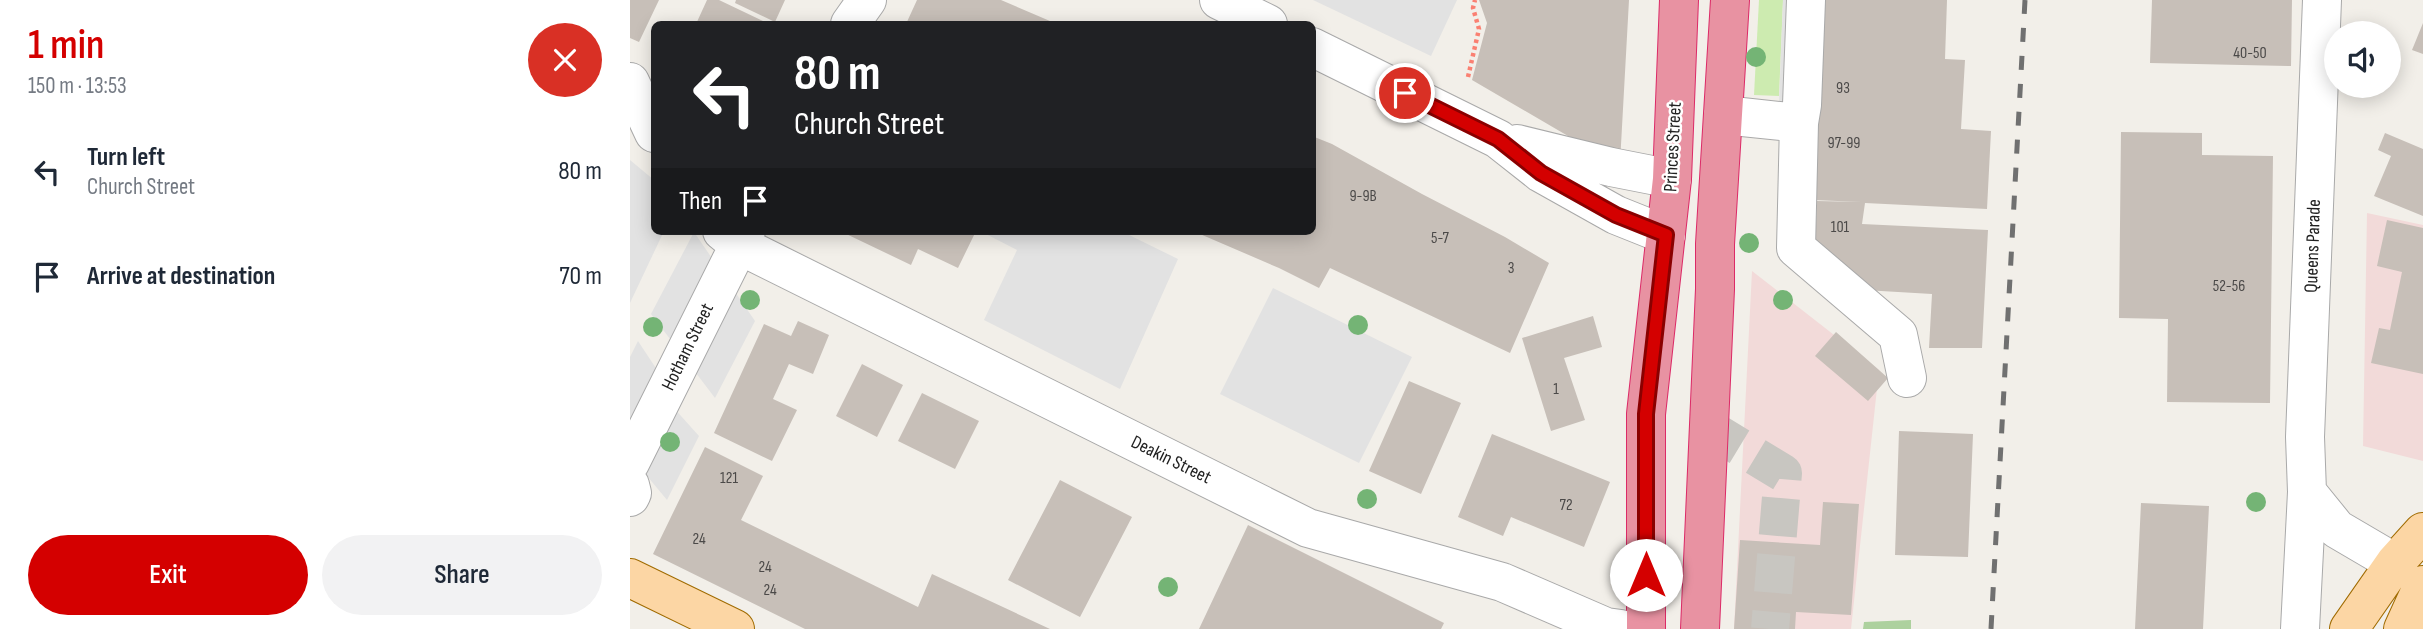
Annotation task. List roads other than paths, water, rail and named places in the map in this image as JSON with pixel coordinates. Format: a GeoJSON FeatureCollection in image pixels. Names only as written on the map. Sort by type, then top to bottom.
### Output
{"type":"FeatureCollection","features":[{"type":"Feature","properties":{"kind":"highway","name":"Princes Street"},"geometry":{"type":"LineString","coordinates":[[1646,629],[1646,414],[1672,179],[1679,0]]}},
{"type":"Feature","properties":{"kind":"highway"},"geometry":{"type":"LineString","coordinates":[[1700,629],[1715,244],[1730,0]]}},
{"type":"Feature","properties":{"kind":"highway"},"geometry":{"type":"LineString","coordinates":[[1672,179],[1715,244]]}},
{"type":"Feature","properties":{"kind":"highway"},"geometry":{"type":"LineString","coordinates":[[1666,235],[1685,242],[1715,244]]}},
{"type":"Feature","properties":{"kind":"highway"},"geometry":{"type":"LineString","coordinates":[[1659,629],[1670,626],[1682,597],[1691,419],[1712,348]]}},
{"type":"Feature","properties":{"kind":"main road"},"geometry":{"type":"LineString","coordinates":[[2403,629],[2423,532]]}},
{"type":"Feature","properties":{"kind":"main road"},"geometry":{"type":"LineString","coordinates":[[2349,629],[2414,573]]}},
{"type":"Feature","properties":{"kind":"main road"},"geometry":{"type":"LineString","coordinates":[[630,578],[734,629]]}},
{"type":"Feature","properties":{"kind":"street"},"geometry":{"type":"LineString","coordinates":[[844,21],[852,0]]}},
{"type":"Feature","properties":{"kind":"street"},"geometry":{"type":"LineString","coordinates":[[852,21],[867,0]]}},
{"type":"Feature","properties":{"kind":"street"},"geometry":{"type":"LineString","coordinates":[[1219,0],[1262,21]]}},
{"type":"Feature","properties":{"kind":"street"},"geometry":{"type":"LineString","coordinates":[[1806,0],[1796,248],[1898,335],[1907,378]]}},
{"type":"Feature","properties":{"kind":"street","name":"Queens Parade"},"geometry":{"type":"LineString","coordinates":[[2300,629],[2307,492],[2305,436],[2322,0]]}},
{"type":"Feature","properties":{"kind":"street"},"geometry":{"type":"LineString","coordinates":[[1316,49],[1498,139],[1541,173],[1616,215],[1666,235]]}},
{"type":"Feature","properties":{"kind":"street"},"geometry":{"type":"LineString","coordinates":[[630,82],[651,127]]}},
{"type":"Feature","properties":{"kind":"street"},"geometry":{"type":"LineString","coordinates":[[1723,116],[1799,123]]}},
{"type":"Feature","properties":{"kind":"street"},"geometry":{"type":"LineString","coordinates":[[1498,139],[1672,179]]}},
{"type":"Feature","properties":{"kind":"street","name":"Hotham Street"},"geometry":{"type":"LineString","coordinates":[[630,463],[736,236]]}},
{"type":"Feature","properties":{"kind":"street","name":"Deakin Street"},"geometry":{"type":"LineString","coordinates":[[736,236],[1308,528],[1502,582],[1606,627],[1621,629]]}},
{"type":"Feature","properties":{"kind":"street"},"geometry":{"type":"LineString","coordinates":[[630,485],[630,496]]}},
{"type":"Feature","properties":{"kind":"street"},"geometry":{"type":"LineString","coordinates":[[2307,492],[2337,529],[2414,573]]}},
{"type":"Feature","properties":{"kind":"tunnel"},"geometry":{"type":"LineString","coordinates":[[1707,427],[1783,473],[1770,629]]}},
{"type":"Feature","properties":{"kind":"railway"},"geometry":{"type":"LineString","coordinates":[[1991,629],[2025,0]]}}]}
